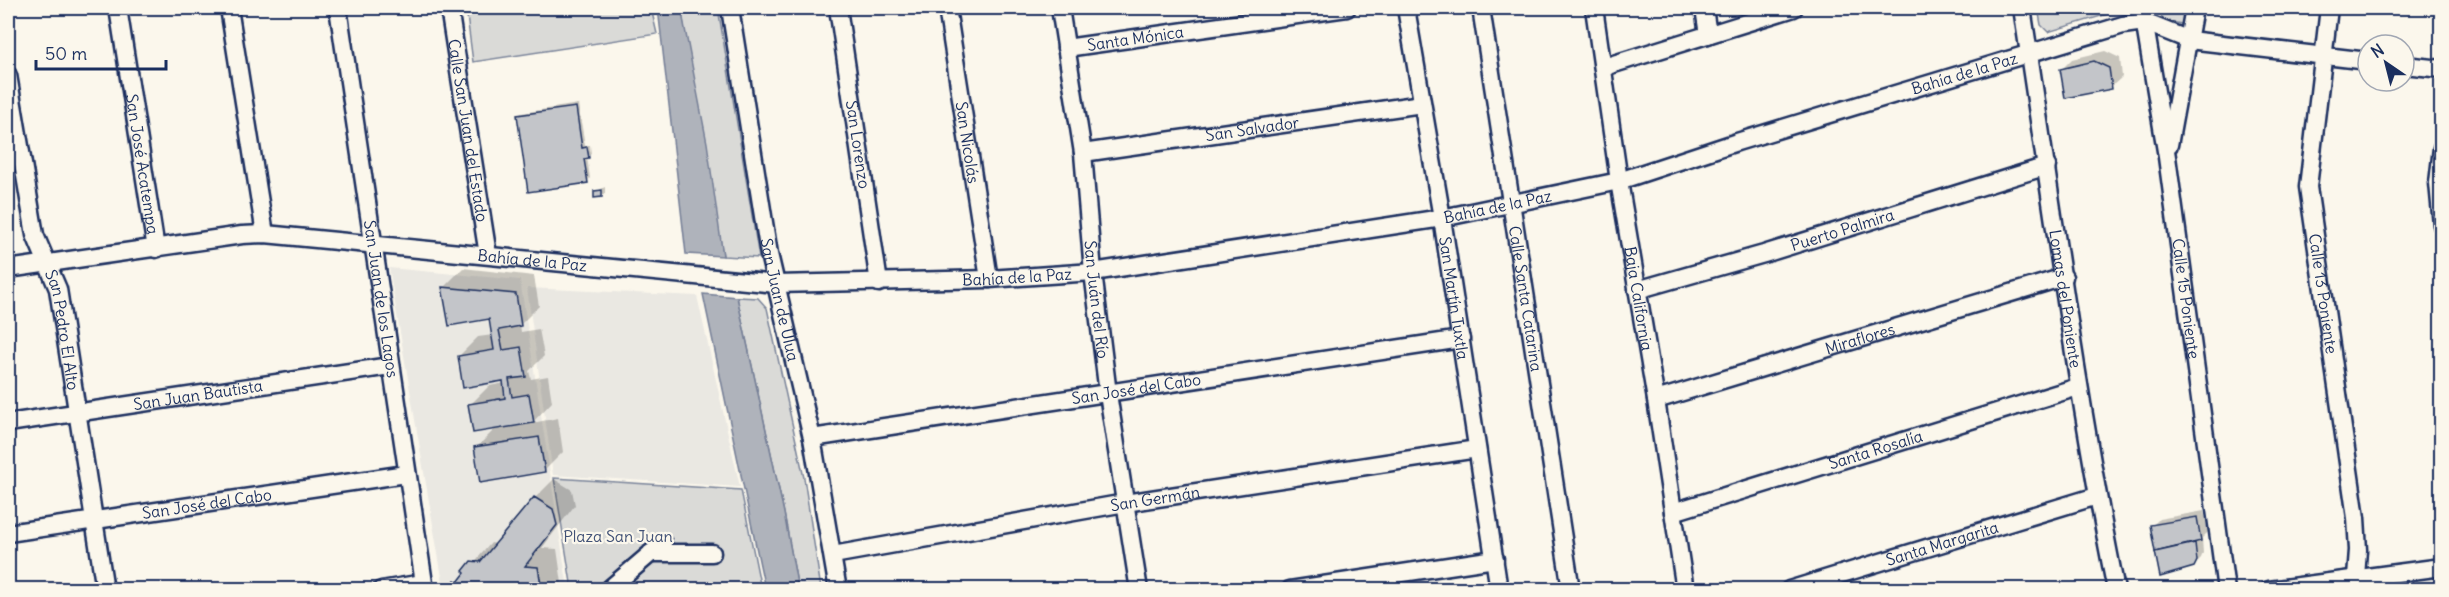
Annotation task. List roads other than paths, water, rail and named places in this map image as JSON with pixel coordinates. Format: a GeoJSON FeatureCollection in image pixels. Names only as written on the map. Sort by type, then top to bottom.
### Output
{"type":"FeatureCollection","features":[{"type":"Feature","properties":{"kind":"street","name":"San José Acatempa"},"geometry":{"type":"LineString","coordinates":[[118,8],[156,249]]}},
{"type":"Feature","properties":{"kind":"street"},"geometry":{"type":"LineString","coordinates":[[229,8],[265,234]]}},
{"type":"Feature","properties":{"kind":"street","name":"San Juan de los Lagos"},"geometry":{"type":"LineString","coordinates":[[338,8],[424,586]]}},
{"type":"Feature","properties":{"kind":"street","name":"Calle San Juan del Estado"},"geometry":{"type":"LineString","coordinates":[[449,8],[489,255]]}},
{"type":"Feature","properties":{"kind":"street","name":"San Juan de Ulua"},"geometry":{"type":"LineString","coordinates":[[730,8],[769,255],[812,438],[838,590]]}},
{"type":"Feature","properties":{"kind":"street","name":"San Lorenzo"},"geometry":{"type":"LineString","coordinates":[[838,8],[879,283]]}},
{"type":"Feature","properties":{"kind":"street","name":"San Nicolás"},"geometry":{"type":"LineString","coordinates":[[947,8],[989,279]]}},
{"type":"Feature","properties":{"kind":"street","name":"San Juán del Río"},"geometry":{"type":"LineString","coordinates":[[1060,8],[1083,153],[1093,272],[1108,394],[1139,590]]}},
{"type":"Feature","properties":{"kind":"street","name":"Santa Mónica"},"geometry":{"type":"LineString","coordinates":[[1066,48],[1347,8]]}},
{"type":"Feature","properties":{"kind":"street","name":"San Martín Tuxtla"},"geometry":{"type":"LineString","coordinates":[[1406,8],[1442,218],[1499,590]]}},
{"type":"Feature","properties":{"kind":"street","name":"Calle Santa Catarina"},"geometry":{"type":"LineString","coordinates":[[1481,8],[1571,590]]}},
{"type":"Feature","properties":{"kind":"street","name":"Baja California"},"geometry":{"type":"LineString","coordinates":[[1594,8],[1619,181],[1685,590]]}},
{"type":"Feature","properties":{"kind":"street"},"geometry":{"type":"LineString","coordinates":[[1704,8],[1708,35]]}},
{"type":"Feature","properties":{"kind":"street"},"geometry":{"type":"LineString","coordinates":[[1604,67],[1794,8]]}},
{"type":"Feature","properties":{"kind":"street","name":"Lomas del Poniente"},"geometry":{"type":"LineString","coordinates":[[2022,8],[2064,277],[2078,387],[2116,590]]}},
{"type":"Feature","properties":{"kind":"street"},"geometry":{"type":"LineString","coordinates":[[2167,157],[2194,8]]}},
{"type":"Feature","properties":{"kind":"street","name":"Calle 13 Poniente"},"geometry":{"type":"LineString","coordinates":[[2328,8],[2308,187],[2356,518],[2358,550],[2355,585]]}},
{"type":"Feature","properties":{"kind":"street","name":"Bahía de la Paz"},"geometry":{"type":"LineString","coordinates":[[8,269],[242,235],[265,234],[777,284],[989,279],[1093,272],[1442,218],[1619,181],[1737,142],[2123,25],[2143,15]]}},
{"type":"Feature","properties":{"kind":"street"},"geometry":{"type":"LineString","coordinates":[[2143,15],[2189,40],[2356,60]]}},
{"type":"Feature","properties":{"kind":"street","name":"Calle 15 Poniente"},"geometry":{"type":"LineString","coordinates":[[2143,15],[2167,157],[2226,590]]}},
{"type":"Feature","properties":{"kind":"street"},"geometry":{"type":"LineString","coordinates":[[2416,66],[2442,69]]}},
{"type":"Feature","properties":{"kind":"street","name":"San Pedro El Alto"},"geometry":{"type":"LineString","coordinates":[[8,75],[34,236],[58,289],[105,590]]}},
{"type":"Feature","properties":{"kind":"street","name":"San Salvador"},"geometry":{"type":"LineString","coordinates":[[1083,153],[1422,104]]}},
{"type":"Feature","properties":{"kind":"street"},"geometry":{"type":"LineString","coordinates":[[2442,148],[2438,183],[2442,225]]}},
{"type":"Feature","properties":{"kind":"street","name":"Puerto Palmira"},"geometry":{"type":"LineString","coordinates":[[1637,290],[1764,254],[2047,166]]}},
{"type":"Feature","properties":{"kind":"street","name":"Miraflores"},"geometry":{"type":"LineString","coordinates":[[1656,400],[2064,277]]}},
{"type":"Feature","properties":{"kind":"street","name":"San José del Cabo"},"geometry":{"type":"LineString","coordinates":[[812,438],[1461,339]]}},
{"type":"Feature","properties":{"kind":"street","name":"San Juan Bautista"},"geometry":{"type":"LineString","coordinates":[[8,423],[390,366]]}},
{"type":"Feature","properties":{"kind":"street","name":"Santa Rosalía"},"geometry":{"type":"LineString","coordinates":[[1672,512],[2078,387]]}},
{"type":"Feature","properties":{"kind":"street","name":"San Germán"},"geometry":{"type":"LineString","coordinates":[[832,555],[1125,503],[1477,449]]}},
{"type":"Feature","properties":{"kind":"street","name":"San José del Cabo"},"geometry":{"type":"LineString","coordinates":[[8,533],[406,474]]}},
{"type":"Feature","properties":{"kind":"street","name":"Santa Margarita"},"geometry":{"type":"LineString","coordinates":[[1789,590],[2097,496]]}},
{"type":"Feature","properties":{"kind":"street"},"geometry":{"type":"LineString","coordinates":[[608,590],[657,548],[712,552]]}},
{"type":"Feature","properties":{"kind":"street"},"geometry":{"type":"LineString","coordinates":[[1290,590],[1495,560]]}},
{"type":"Feature","properties":{"kind":"street"},"geometry":{"type":"LineString","coordinates":[[2269,590],[2355,585],[2442,567]]}},
{"type":"Feature","properties":{"kind":"street"},"geometry":{"type":"LineString","coordinates":[[381,590],[424,586]]}},
{"type":"Feature","properties":{"kind":"park label","name":"Plaza San Juan"},"geometry":{"type":"Point","coordinates":[618,536]}}]}
